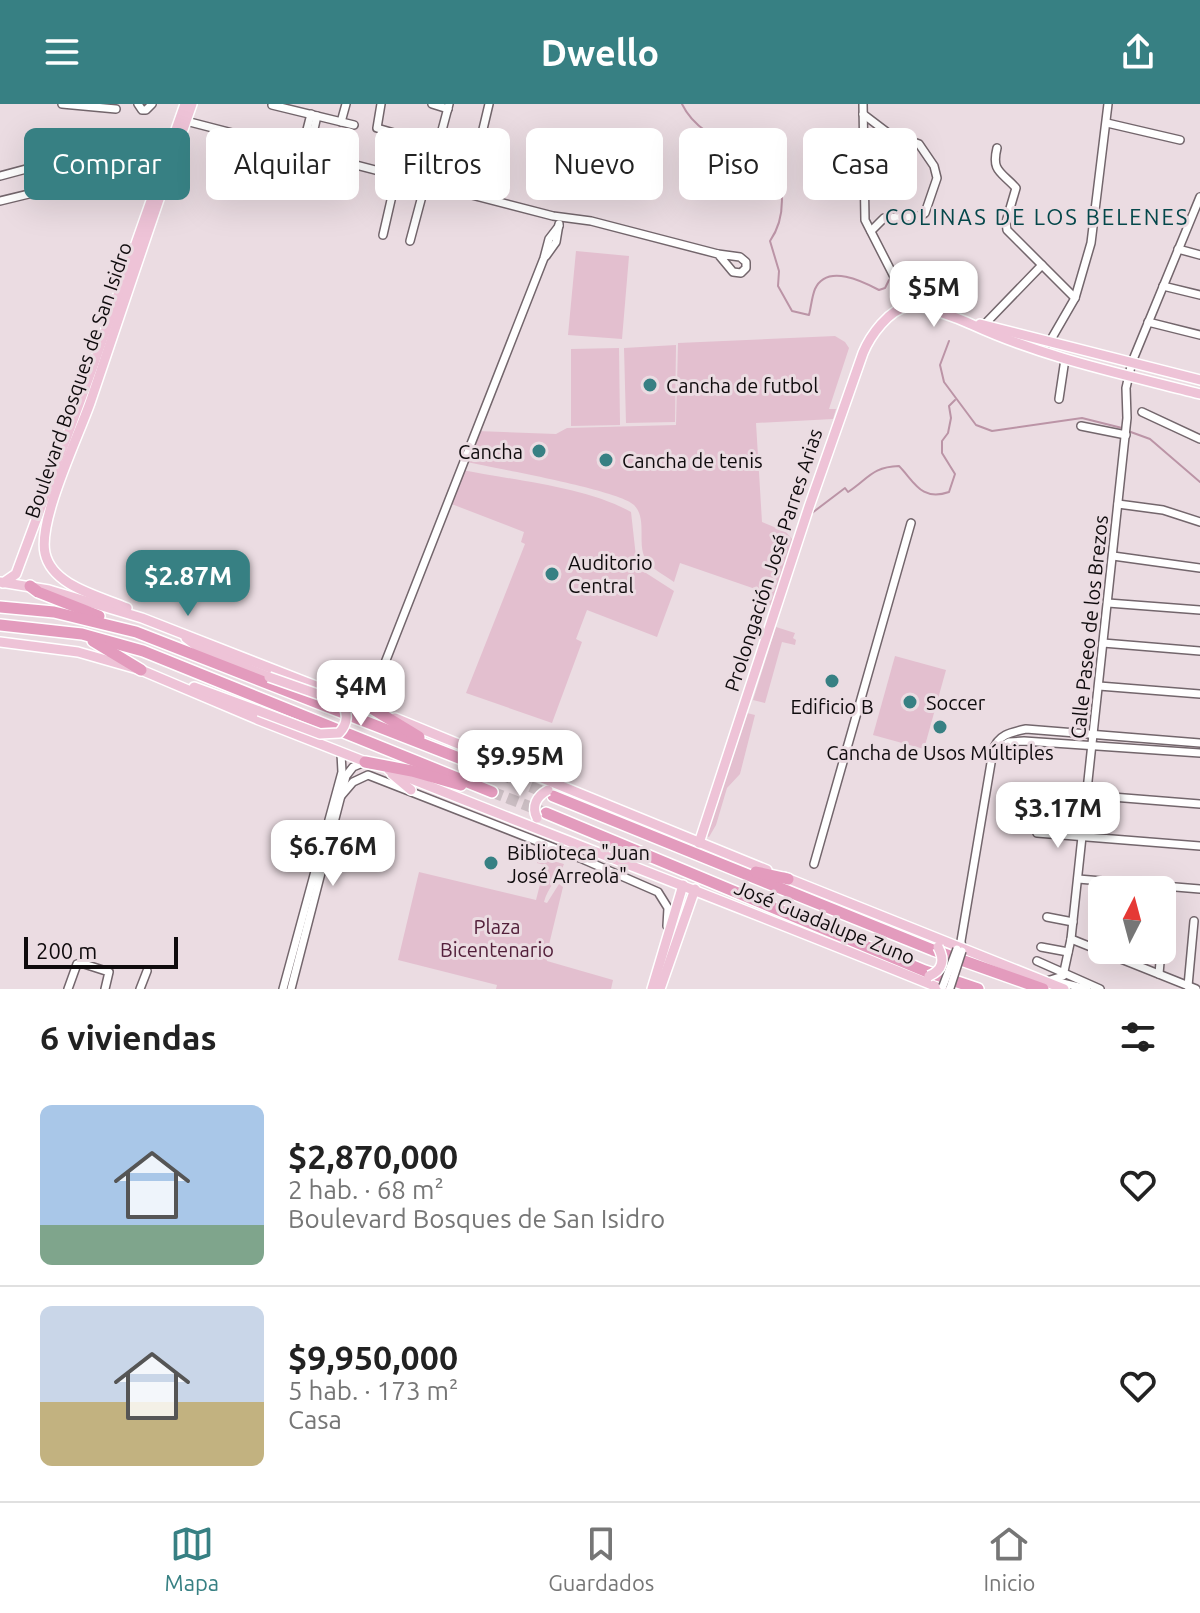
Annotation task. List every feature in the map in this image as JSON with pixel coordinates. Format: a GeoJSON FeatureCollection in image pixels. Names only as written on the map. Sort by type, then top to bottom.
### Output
{"type":"FeatureCollection","features":[{"type":"Feature","properties":{"kind":"highway"},"geometry":{"type":"LineString","coordinates":[[30,586],[136,632],[500,774],[422,739],[368,706]]}},
{"type":"Feature","properties":{"kind":"highway"},"geometry":{"type":"LineString","coordinates":[[0,607],[54,612],[136,632]]}},
{"type":"Feature","properties":{"kind":"highway"},"geometry":{"type":"LineString","coordinates":[[0,625],[82,634],[168,660],[492,792],[365,762]]}},
{"type":"Feature","properties":{"kind":"highway"},"geometry":{"type":"LineString","coordinates":[[82,634],[141,670]]}},
{"type":"Feature","properties":{"kind":"highway"},"geometry":{"type":"LineString","coordinates":[[550,793],[933,950],[1047,983]]}},
{"type":"Feature","properties":{"kind":"highway"},"geometry":{"type":"LineString","coordinates":[[542,815],[910,965],[978,989]]}},
{"type":"Feature","properties":{"kind":"highway"},"geometry":{"type":"LineString","coordinates":[[616,822],[747,869],[788,879]]}},
{"type":"Feature","properties":{"kind":"main road","name":"Boulevard Bosques de San Isidro"},"geometry":{"type":"LineString","coordinates":[[183,120],[185,104]]}},
{"type":"Feature","properties":{"kind":"main road","name":"Boulevard Bosques de San Isidro"},"geometry":{"type":"LineString","coordinates":[[180,128],[192,104]]}},
{"type":"Feature","properties":{"kind":"main road","name":"Boulevard Bosques de San Isidro"},"geometry":{"type":"LineString","coordinates":[[142,618],[64,580],[51,568],[44,551],[51,508],[152,200]]}},
{"type":"Feature","properties":{"kind":"main road","name":"Boulevard Bosques de San Isidro"},"geometry":{"type":"LineString","coordinates":[[2,582],[16,574],[96,370],[154,200]]}},
{"type":"Feature","properties":{"kind":"main road"},"geometry":{"type":"LineString","coordinates":[[909,306],[1200,380]]}},
{"type":"Feature","properties":{"kind":"main road","name":"Prolongación José Parres Arias"},"geometry":{"type":"LineString","coordinates":[[699,843],[863,353],[880,327],[898,311],[909,306]]}},
{"type":"Feature","properties":{"kind":"main road"},"geometry":{"type":"LineString","coordinates":[[983,327],[1007,342],[1200,394]]}},
{"type":"Feature","properties":{"kind":"main road"},"geometry":{"type":"LineString","coordinates":[[2,582],[30,586],[142,618],[368,706],[566,790],[1064,989]]}},
{"type":"Feature","properties":{"kind":"main road"},"geometry":{"type":"LineString","coordinates":[[1,644],[78,652],[164,680],[184,683],[324,735],[339,733],[345,723],[345,709],[340,702],[199,648],[180,633]]}},
{"type":"Feature","properties":{"kind":"main road","name":"José Guadalupe Zuno"},"geometry":{"type":"LineString","coordinates":[[164,680],[341,753],[946,988]]}},
{"type":"Feature","properties":{"kind":"main road"},"geometry":{"type":"LineString","coordinates":[[390,771],[411,790]]}},
{"type":"Feature","properties":{"kind":"main road"},"geometry":{"type":"LineString","coordinates":[[565,841],[535,804],[541,794],[566,790]]}},
{"type":"Feature","properties":{"kind":"main road"},"geometry":{"type":"LineString","coordinates":[[652,989],[683,885]]}},
{"type":"Feature","properties":{"kind":"main road"},"geometry":{"type":"LineString","coordinates":[[660,989],[695,889]]}},
{"type":"Feature","properties":{"kind":"main road"},"geometry":{"type":"LineString","coordinates":[[905,974],[929,976],[942,965],[943,957],[938,947],[920,930]]}},
{"type":"Feature","properties":{"kind":"street"},"geometry":{"type":"LineString","coordinates":[[62,104],[116,109]]}},
{"type":"Feature","properties":{"kind":"street"},"geometry":{"type":"LineString","coordinates":[[138,104],[142,110],[152,104]]}},
{"type":"Feature","properties":{"kind":"street"},"geometry":{"type":"LineString","coordinates":[[341,122],[346,104]]}},
{"type":"Feature","properties":{"kind":"street"},"geometry":{"type":"LineString","coordinates":[[377,128],[381,104]]}},
{"type":"Feature","properties":{"kind":"street"},"geometry":{"type":"LineString","coordinates":[[432,104],[449,106],[443,128]]}},
{"type":"Feature","properties":{"kind":"street"},"geometry":{"type":"LineString","coordinates":[[483,128],[489,104]]}},
{"type":"Feature","properties":{"kind":"street"},"geometry":{"type":"LineString","coordinates":[[863,104],[865,220],[909,306]]}},
{"type":"Feature","properties":{"kind":"street"},"geometry":{"type":"LineString","coordinates":[[1046,353],[1049,342],[1075,298],[1091,243],[1108,104]]}},
{"type":"Feature","properties":{"kind":"street"},"geometry":{"type":"LineString","coordinates":[[272,105],[354,125]]}},
{"type":"Feature","properties":{"kind":"street"},"geometry":{"type":"LineString","coordinates":[[863,114],[888,133],[919,144],[934,166],[937,178],[925,213],[921,216],[884,218],[871,231]]}},
{"type":"Feature","properties":{"kind":"street"},"geometry":{"type":"LineString","coordinates":[[311,128],[314,115]]}},
{"type":"Feature","properties":{"kind":"street"},"geometry":{"type":"LineString","coordinates":[[183,120],[216,128]]}},
{"type":"Feature","properties":{"kind":"street"},"geometry":{"type":"LineString","coordinates":[[1107,123],[1180,140]]}},
{"type":"Feature","properties":{"kind":"street"},"geometry":{"type":"LineString","coordinates":[[997,148],[994,159],[996,169],[1016,188],[1006,222],[1007,230],[1075,298]]}},
{"type":"Feature","properties":{"kind":"street"},"geometry":{"type":"LineString","coordinates":[[0,176],[24,170]]}},
{"type":"Feature","properties":{"kind":"street"},"geometry":{"type":"LineString","coordinates":[[0,201],[24,195]]}},
{"type":"Feature","properties":{"kind":"street","name":"Calle Paseo de los Brezos"},"geometry":{"type":"LineString","coordinates":[[1064,972],[1078,879],[1126,434],[1127,375],[1178,249],[1197,214],[1200,197]]}},
{"type":"Feature","properties":{"kind":"street"},"geometry":{"type":"LineString","coordinates":[[383,235],[391,200]]}},
{"type":"Feature","properties":{"kind":"street"},"geometry":{"type":"LineString","coordinates":[[410,241],[418,200]]}},
{"type":"Feature","properties":{"kind":"street"},"geometry":{"type":"LineString","coordinates":[[493,200],[560,222],[591,221],[718,254]]}},
{"type":"Feature","properties":{"kind":"street"},"geometry":{"type":"LineString","coordinates":[[368,706],[544,258],[556,242],[560,222]]}},
{"type":"Feature","properties":{"kind":"street"},"geometry":{"type":"LineString","coordinates":[[1178,249],[1200,255]]}},
{"type":"Feature","properties":{"kind":"street"},"geometry":{"type":"LineString","coordinates":[[983,327],[1042,265]]}},
{"type":"Feature","properties":{"kind":"street"},"geometry":{"type":"LineString","coordinates":[[1163,286],[1200,295]]}},
{"type":"Feature","properties":{"kind":"street"},"geometry":{"type":"LineString","coordinates":[[1148,322],[1200,335]]}},
{"type":"Feature","properties":{"kind":"street"},"geometry":{"type":"LineString","coordinates":[[1059,399],[1065,359]]}},
{"type":"Feature","properties":{"kind":"street"},"geometry":{"type":"LineString","coordinates":[[1142,412],[1200,439]]}},
{"type":"Feature","properties":{"kind":"street"},"geometry":{"type":"LineString","coordinates":[[1081,426],[1126,434]]}},
{"type":"Feature","properties":{"kind":"street"},"geometry":{"type":"LineString","coordinates":[[1118,504],[1163,510],[1200,522]]}},
{"type":"Feature","properties":{"kind":"street"},"geometry":{"type":"LineString","coordinates":[[814,864],[911,523]]}},
{"type":"Feature","properties":{"kind":"street"},"geometry":{"type":"LineString","coordinates":[[1113,556],[1200,568]]}},
{"type":"Feature","properties":{"kind":"street"},"geometry":{"type":"LineString","coordinates":[[1108,603],[1200,610]]}},
{"type":"Feature","properties":{"kind":"street"},"geometry":{"type":"LineString","coordinates":[[1103,643],[1200,651]]}},
{"type":"Feature","properties":{"kind":"street"},"geometry":{"type":"LineString","coordinates":[[1099,686],[1200,694]]}},
{"type":"Feature","properties":{"kind":"street"},"geometry":{"type":"LineString","coordinates":[[946,988],[960,947],[993,751],[998,739],[1026,729],[1200,743]]}},
{"type":"Feature","properties":{"kind":"street"},"geometry":{"type":"LineString","coordinates":[[993,751],[1009,742],[1024,741],[1200,753]]}},
{"type":"Feature","properties":{"kind":"street"},"geometry":{"type":"LineString","coordinates":[[283,989],[341,796],[341,753]]}},
{"type":"Feature","properties":{"kind":"street"},"geometry":{"type":"LineString","coordinates":[[291,989],[342,779],[353,767],[365,762]]}},
{"type":"Feature","properties":{"kind":"street"},"geometry":{"type":"LineString","coordinates":[[341,796],[353,782],[368,775],[658,892],[668,908],[666,944]]}},
{"type":"Feature","properties":{"kind":"street"},"geometry":{"type":"LineString","coordinates":[[1087,795],[1200,804]]}},
{"type":"Feature","properties":{"kind":"street"},"geometry":{"type":"LineString","coordinates":[[1037,833],[1200,846]]}},
{"type":"Feature","properties":{"kind":"street"},"geometry":{"type":"LineString","coordinates":[[1078,879],[1200,889]]}},
{"type":"Feature","properties":{"kind":"street"},"geometry":{"type":"LineString","coordinates":[[1047,917],[1073,922]]}},
{"type":"Feature","properties":{"kind":"street"},"geometry":{"type":"LineString","coordinates":[[1134,964],[1192,987],[1194,921]]}},
{"type":"Feature","properties":{"kind":"street"},"geometry":{"type":"LineString","coordinates":[[1071,939],[1088,945]]}},
{"type":"Feature","properties":{"kind":"street"},"geometry":{"type":"LineString","coordinates":[[1041,947],[1068,952]]}},
{"type":"Feature","properties":{"kind":"street"},"geometry":{"type":"LineString","coordinates":[[1037,961],[1100,989]]}},
{"type":"Feature","properties":{"kind":"street"},"geometry":{"type":"LineString","coordinates":[[68,989],[77,964],[81,963],[109,972],[105,989]]}},
{"type":"Feature","properties":{"kind":"street"},"geometry":{"type":"LineString","coordinates":[[1159,974],[1160,964]]}},
{"type":"Feature","properties":{"kind":"street"},"geometry":{"type":"LineString","coordinates":[[140,989],[147,971]]}},
{"type":"Feature","properties":{"kind":"street"},"geometry":{"type":"LineString","coordinates":[[1047,983],[1064,972]]}},
{"type":"Feature","properties":{"kind":"street"},"geometry":{"type":"LineString","coordinates":[[1047,983],[1087,989]]}},
{"type":"Feature","properties":{"kind":"green space"},"geometry":{"type":"Polygon","coordinates":[[[576,251],[629,256],[622,339],[568,335],[576,251]]]}},
{"type":"Feature","properties":{"kind":"green space"},"geometry":{"type":"Polygon","coordinates":[[[835,336],[849,348],[829,409],[836,409],[833,419],[756,423],[762,522],[786,532],[794,541],[773,606],[764,603],[764,592],[680,563],[674,582],[660,573],[643,553],[638,510],[624,499],[582,486],[467,462],[477,431],[556,434],[567,428],[676,425],[678,343],[835,336]]]}},
{"type":"Feature","properties":{"kind":"green space","name":"Cancha de futbol"},"geometry":{"type":"Polygon","coordinates":[[[676,345],[675,422],[626,423],[624,348],[676,345]]]}},
{"type":"Feature","properties":{"kind":"green space","name":"Cancha de futbol"},"geometry":{"type":"Polygon","coordinates":[[[619,348],[620,425],[571,426],[571,349],[619,348]]]}},
{"type":"Feature","properties":{"kind":"green space"},"geometry":{"type":"Polygon","coordinates":[[[462,470],[571,490],[631,512],[636,557],[626,565],[646,573],[674,591],[657,637],[587,610],[576,639],[582,642],[552,723],[466,693],[525,544],[521,542],[524,532],[449,503],[462,470]]]}},
{"type":"Feature","properties":{"kind":"green space"},"geometry":{"type":"Polygon","coordinates":[[[776,627],[795,633],[793,638],[796,640],[795,645],[782,642],[765,703],[753,700],[776,627]]]}},
{"type":"Feature","properties":{"kind":"green space","name":"Soccer"},"geometry":{"type":"Polygon","coordinates":[[[895,656],[946,670],[924,749],[873,735],[895,656]]]}},
{"type":"Feature","properties":{"kind":"green space"},"geometry":{"type":"Polygon","coordinates":[[[747,713],[755,715],[740,774],[727,788],[716,825],[709,837],[706,836],[747,713]]]}},
{"type":"Feature","properties":{"kind":"green space","name":"Plaza Bicentenario"},"geometry":{"type":"Polygon","coordinates":[[[539,857],[564,864],[544,902],[547,903],[559,884],[563,887],[547,961],[613,980],[611,989],[496,989],[497,985],[398,960],[419,872],[536,900],[545,865],[537,863],[539,857]]]}},
{"type":"Feature","properties":{"kind":"waterway"},"geometry":{"type":"LineString","coordinates":[[682,104],[692,119],[706,131],[763,156],[777,174],[781,209],[770,241],[779,271],[778,286],[792,311],[809,315],[815,289],[828,277],[846,277],[879,290],[885,288],[889,280]]}},
{"type":"Feature","properties":{"kind":"waterway"},"geometry":{"type":"LineString","coordinates":[[905,277],[939,265],[974,271],[975,286],[959,312]]}},
{"type":"Feature","properties":{"kind":"waterway"},"geometry":{"type":"LineString","coordinates":[[949,341],[940,365],[944,382],[976,425],[992,431],[1082,418],[1122,428]]}},
{"type":"Feature","properties":{"kind":"waterway"},"geometry":{"type":"LineString","coordinates":[[812,513],[845,488],[848,492],[871,474],[890,467],[899,466],[925,492],[949,492],[955,474],[942,453],[942,441],[948,433],[951,418],[949,406],[955,400]]}},
{"type":"Feature","properties":{"kind":"waterway"},"geometry":{"type":"LineString","coordinates":[[1128,431],[1150,439],[1200,482]]}},
{"type":"Feature","properties":{"kind":"tunnel"},"geometry":{"type":"LineString","coordinates":[[500,774],[553,796]]}},
{"type":"Feature","properties":{"kind":"tunnel"},"geometry":{"type":"LineString","coordinates":[[492,792],[546,813]]}},
{"type":"Feature","properties":{"kind":"place","name":"Cancha de futbol"},"geometry":{"type":"Point","coordinates":[650,385]}},
{"type":"Feature","properties":{"kind":"place","name":"Cancha"},"geometry":{"type":"Point","coordinates":[539,451]}},
{"type":"Feature","properties":{"kind":"place","name":"Cancha de tenis"},"geometry":{"type":"Point","coordinates":[606,460]}},
{"type":"Feature","properties":{"kind":"place","name":"Auditorio Central"},"geometry":{"type":"Point","coordinates":[552,574]}},
{"type":"Feature","properties":{"kind":"place","name":"Edificio B"},"geometry":{"type":"Point","coordinates":[832,681]}},
{"type":"Feature","properties":{"kind":"place","name":"Soccer"},"geometry":{"type":"Point","coordinates":[910,702]}},
{"type":"Feature","properties":{"kind":"place","name":"Cancha de Usos Múltiples"},"geometry":{"type":"Point","coordinates":[940,727]}},
{"type":"Feature","properties":{"kind":"place","name":"Biblioteca \"Juan José Arreola\""},"geometry":{"type":"Point","coordinates":[491,863]}},
{"type":"Feature","properties":{"kind":"district","name":"COLINAS DE LOS BELENES"},"geometry":{"type":"Point","coordinates":[1037,216]}}]}
